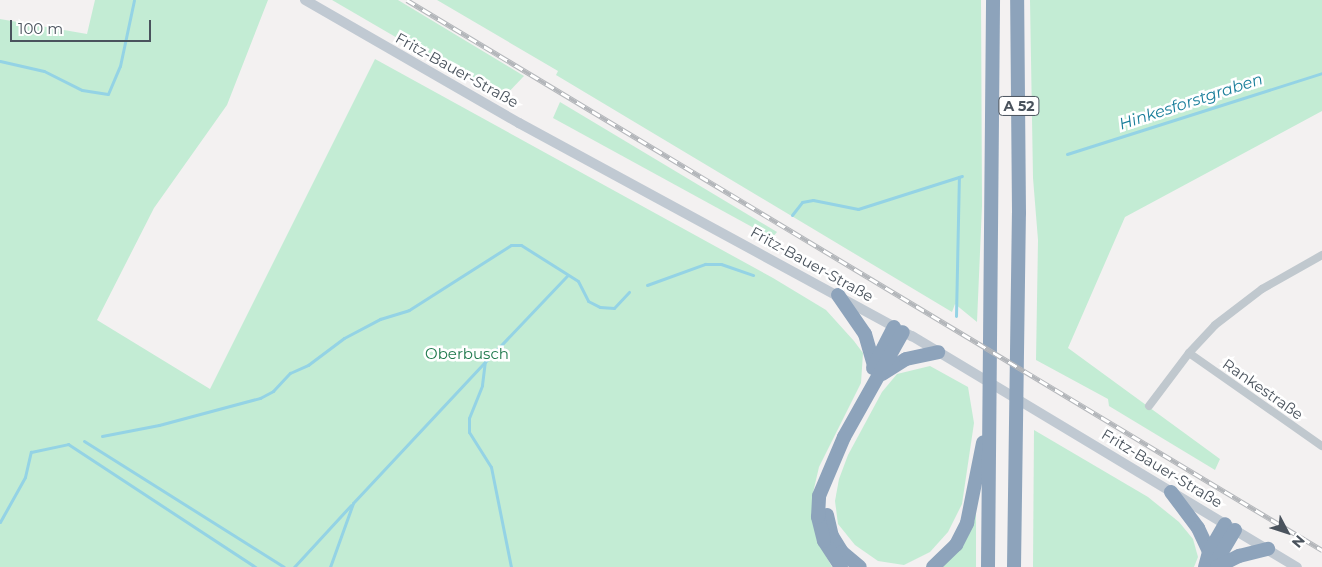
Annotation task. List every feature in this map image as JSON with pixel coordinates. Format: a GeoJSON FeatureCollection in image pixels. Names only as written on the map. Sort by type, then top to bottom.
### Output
{"type":"FeatureCollection","features":[{"type":"Feature","properties":{"kind":"highway","name":"A 52"},"geometry":{"type":"LineString","coordinates":[[988,567],[993,0]]}},
{"type":"Feature","properties":{"kind":"highway","name":"A 52"},"geometry":{"type":"LineString","coordinates":[[1014,567],[1017,327],[1017,0]]}},
{"type":"Feature","properties":{"kind":"highway"},"geometry":{"type":"LineString","coordinates":[[838,295],[869,342],[878,370]]}},
{"type":"Feature","properties":{"kind":"highway"},"geometry":{"type":"LineString","coordinates":[[841,567],[824,541],[818,517],[819,496],[828,473],[899,329]]}},
{"type":"Feature","properties":{"kind":"highway"},"geometry":{"type":"LineString","coordinates":[[878,370],[906,359],[938,352]]}},
{"type":"Feature","properties":{"kind":"highway"},"geometry":{"type":"LineString","coordinates":[[934,567],[956,545],[967,523],[990,408]]}},
{"type":"Feature","properties":{"kind":"highway"},"geometry":{"type":"LineString","coordinates":[[828,473],[827,516],[832,536],[842,552],[860,567]]}},
{"type":"Feature","properties":{"kind":"highway"},"geometry":{"type":"LineString","coordinates":[[1171,492],[1198,528],[1209,552]]}},
{"type":"Feature","properties":{"kind":"highway"},"geometry":{"type":"LineString","coordinates":[[1205,567],[1209,552],[1230,527]]}},
{"type":"Feature","properties":{"kind":"highway"},"geometry":{"type":"LineString","coordinates":[[1215,567],[1230,527]]}},
{"type":"Feature","properties":{"kind":"highway"},"geometry":{"type":"LineString","coordinates":[[1215,567],[1240,556],[1268,549]]}},
{"type":"Feature","properties":{"kind":"main road","name":"Fritz-Bauer-Straße"},"geometry":{"type":"LineString","coordinates":[[305,0],[519,123],[899,329],[1298,567]]}},
{"type":"Feature","properties":{"kind":"street"},"geometry":{"type":"LineString","coordinates":[[1149,406],[1189,353],[1238,306],[1304,263],[1322,255]]}},
{"type":"Feature","properties":{"kind":"street","name":"Rankestraße"},"geometry":{"type":"LineString","coordinates":[[1189,353],[1322,446]]}},
{"type":"Feature","properties":{"kind":"green space","name":"Oberbusch"},"geometry":{"type":"Polygon","coordinates":[[[95,0],[268,0],[227,105],[154,208],[97,320],[210,389],[375,59],[773,278],[826,310],[854,341],[863,353],[861,383],[819,467],[813,493],[817,540],[832,567],[0,567],[0,19],[87,34],[95,0]]]}},
{"type":"Feature","properties":{"kind":"green space"},"geometry":{"type":"Polygon","coordinates":[[[332,0],[398,0],[524,76],[502,99],[332,0]]]}},
{"type":"Feature","properties":{"kind":"green space"},"geometry":{"type":"Polygon","coordinates":[[[437,0],[981,0],[982,206],[977,322],[955,304],[952,312],[556,75],[558,71],[437,0]]]}},
{"type":"Feature","properties":{"kind":"green space"},"geometry":{"type":"Polygon","coordinates":[[[1030,0],[1322,0],[1322,111],[1125,217],[1068,348],[1220,459],[1215,470],[1109,406],[1108,399],[1036,360],[1038,240],[1033,178],[1030,0]]]}},
{"type":"Feature","properties":{"kind":"green space"},"geometry":{"type":"Polygon","coordinates":[[[560,102],[777,232],[772,238],[553,118],[560,102]]]}},
{"type":"Feature","properties":{"kind":"green space"},"geometry":{"type":"Polygon","coordinates":[[[930,366],[968,387],[974,423],[962,504],[948,532],[930,552],[904,565],[878,561],[855,545],[838,524],[835,501],[839,479],[848,455],[882,392],[897,374],[930,366]]]}},
{"type":"Feature","properties":{"kind":"green space"},"geometry":{"type":"Polygon","coordinates":[[[1034,430],[1148,497],[1179,522],[1193,539],[1198,557],[1194,567],[1033,567],[1034,430]]]}},
{"type":"Feature","properties":{"kind":"green space"},"geometry":{"type":"Polygon","coordinates":[[[976,508],[976,567],[943,567],[964,540],[976,508]]]}},
{"type":"Feature","properties":{"kind":"waterway"},"geometry":{"type":"LineString","coordinates":[[0,61],[44,71],[82,90],[108,94],[120,66],[134,0]]}},
{"type":"Feature","properties":{"kind":"waterway","name":"Hinkesforstgraben"},"geometry":{"type":"LineString","coordinates":[[1067,154],[1322,73]]}},
{"type":"Feature","properties":{"kind":"waterway","name":"Hinkesforstgraben"},"geometry":{"type":"LineString","coordinates":[[792,215],[802,202],[813,200],[858,209],[962,176]]}},
{"type":"Feature","properties":{"kind":"waterway"},"geometry":{"type":"LineString","coordinates":[[956,316],[959,177]]}},
{"type":"Feature","properties":{"kind":"waterway","name":"Hinkesforstgraben"},"geometry":{"type":"LineString","coordinates":[[102,436],[159,425],[260,398],[273,391],[290,373],[308,365],[344,338],[380,319],[409,310],[511,245],[521,245],[578,281],[588,301],[600,307],[614,308],[629,292]]}},
{"type":"Feature","properties":{"kind":"waterway","name":"Hinkesforstgraben"},"geometry":{"type":"LineString","coordinates":[[647,285],[705,264],[721,264],[753,275]]}},
{"type":"Feature","properties":{"kind":"waterway"},"geometry":{"type":"LineString","coordinates":[[511,567],[491,467],[469,432],[469,418],[482,385],[485,362],[567,276]]}},
{"type":"Feature","properties":{"kind":"waterway"},"geometry":{"type":"LineString","coordinates":[[330,567],[353,503],[484,363]]}},
{"type":"Feature","properties":{"kind":"waterway"},"geometry":{"type":"LineString","coordinates":[[84,441],[284,567]]}},
{"type":"Feature","properties":{"kind":"waterway"},"geometry":{"type":"LineString","coordinates":[[0,522],[25,477],[31,452],[68,444],[255,567]]}},
{"type":"Feature","properties":{"kind":"waterway"},"geometry":{"type":"LineString","coordinates":[[294,567],[351,505]]}},
{"type":"Feature","properties":{"kind":"railway"},"geometry":{"type":"LineString","coordinates":[[407,0],[1322,550]]}}]}
